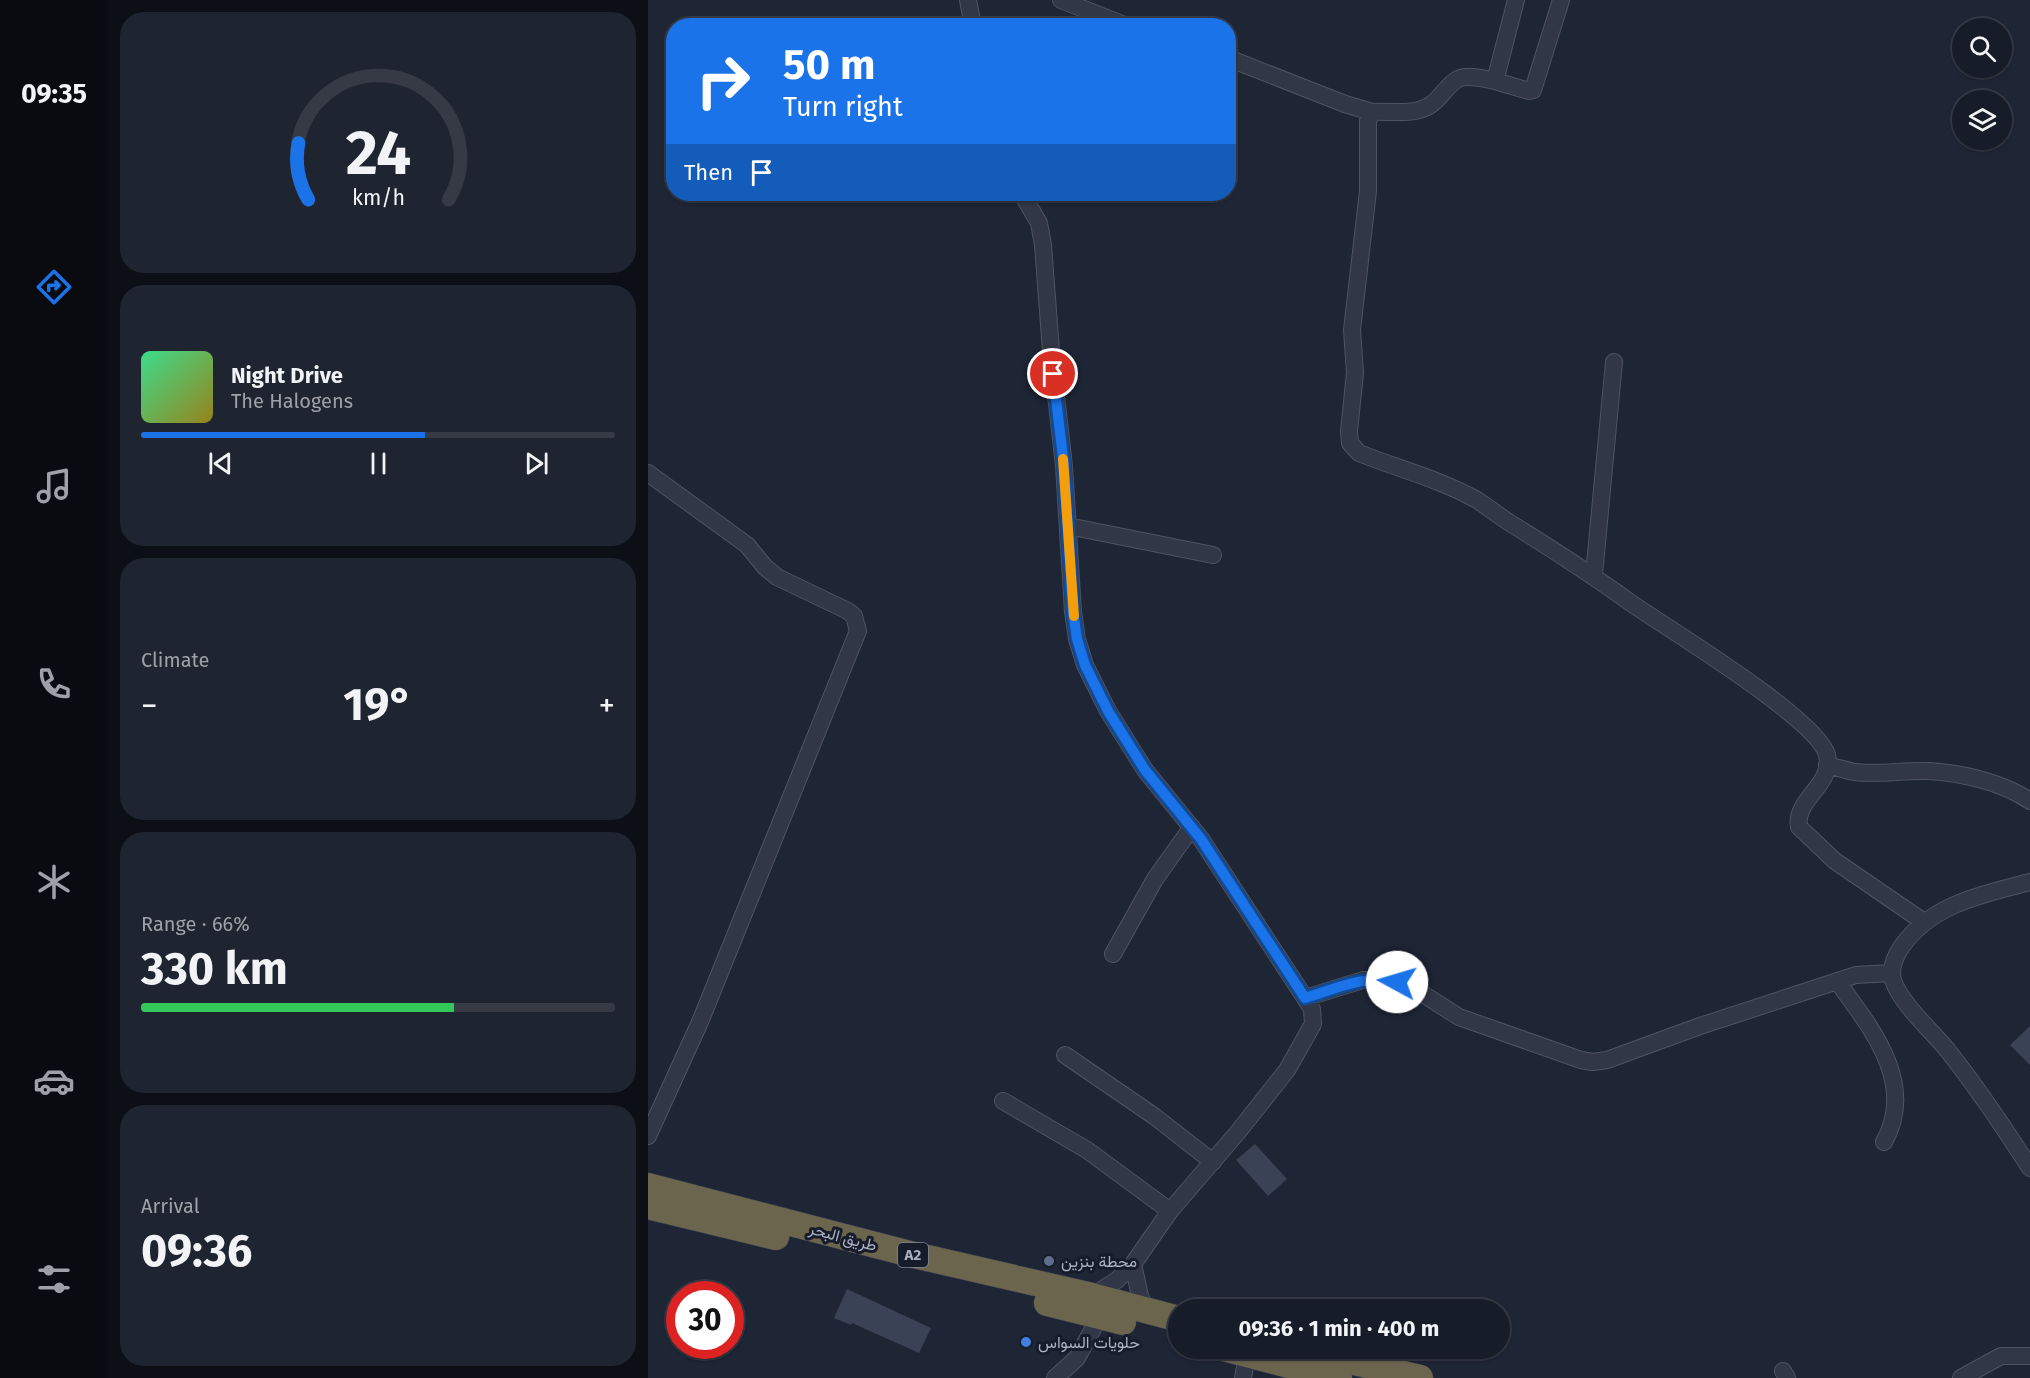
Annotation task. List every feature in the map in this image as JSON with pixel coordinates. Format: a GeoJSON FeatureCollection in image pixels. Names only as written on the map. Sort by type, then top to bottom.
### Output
{"type":"FeatureCollection","features":[{"type":"Feature","properties":{"kind":"highway","name":"طريق البحر"},"geometry":{"type":"LineString","coordinates":[[648,1186],[911,1263]]}},
{"type":"Feature","properties":{"kind":"highway","name":"طريق البحر"},"geometry":{"type":"LineString","coordinates":[[648,1206],[1096,1306],[1168,1317]]}},
{"type":"Feature","properties":{"kind":"highway","name":"طريق البحر"},"geometry":{"type":"LineString","coordinates":[[1096,1306],[1168,1333]]}},
{"type":"Feature","properties":{"kind":"highway"},"geometry":{"type":"LineString","coordinates":[[1342,1359],[1420,1378]]}},
{"type":"Feature","properties":{"kind":"highway"},"geometry":{"type":"LineString","coordinates":[[1245,1367],[1338,1378]]}},
{"type":"Feature","properties":{"kind":"street"},"geometry":{"type":"LineString","coordinates":[[968,0],[971,18]]}},
{"type":"Feature","properties":{"kind":"street"},"geometry":{"type":"LineString","coordinates":[[1061,0],[1107,18]]}},
{"type":"Feature","properties":{"kind":"street"},"geometry":{"type":"LineString","coordinates":[[1495,81],[1516,0]]}},
{"type":"Feature","properties":{"kind":"street"},"geometry":{"type":"LineString","coordinates":[[1236,61],[1345,104],[1372,112],[1415,111],[1427,108],[1440,99],[1459,79],[1467,77],[1495,81],[1529,92],[1533,90],[1561,0]]}},
{"type":"Feature","properties":{"kind":"street"},"geometry":{"type":"LineString","coordinates":[[1372,112],[1368,121],[1368,191],[1352,330],[1355,373],[1349,431],[1352,446],[1359,453],[1413,471],[1469,496],[1594,575],[1790,712],[1821,742],[1827,755],[1827,765],[1822,781],[1799,812],[1799,828],[1835,861],[1924,922]]}},
{"type":"Feature","properties":{"kind":"street"},"geometry":{"type":"LineString","coordinates":[[1026,201],[1039,223],[1043,246],[1068,526],[1073,612],[1077,639],[1085,665],[1108,711],[1145,770],[1192,827],[1305,998],[1313,1016],[1310,1032],[1280,1080],[1170,1211],[1134,1264],[1117,1280],[1096,1306],[1077,1358],[1055,1378]]}},
{"type":"Feature","properties":{"kind":"street"},"geometry":{"type":"LineString","coordinates":[[1594,575],[1614,362]]}},
{"type":"Feature","properties":{"kind":"street"},"geometry":{"type":"LineString","coordinates":[[648,473],[747,545],[770,573],[786,583],[848,611],[854,616],[858,631],[720,975],[648,1136]]}},
{"type":"Feature","properties":{"kind":"street"},"geometry":{"type":"LineString","coordinates":[[1068,526],[1213,555]]}},
{"type":"Feature","properties":{"kind":"street"},"geometry":{"type":"LineString","coordinates":[[1827,765],[1856,772],[1929,771],[1961,776],[1989,782],[2019,793],[2030,801]]}},
{"type":"Feature","properties":{"kind":"street"},"geometry":{"type":"LineString","coordinates":[[1113,954],[1155,879],[1192,827]]}},
{"type":"Feature","properties":{"kind":"street"},"geometry":{"type":"LineString","coordinates":[[2030,882],[1953,904],[1924,922],[1912,933],[1896,955],[1892,973],[1894,981],[1913,1011],[1967,1074],[2030,1168]]}},
{"type":"Feature","properties":{"kind":"street"},"geometry":{"type":"LineString","coordinates":[[1305,998],[1363,980],[1386,980],[1423,994],[1459,1017],[1593,1062],[1607,1060],[1689,1029],[1856,975],[1892,973]]}},
{"type":"Feature","properties":{"kind":"street"},"geometry":{"type":"LineString","coordinates":[[1837,981],[1882,1047],[1890,1071],[1896,1092],[1897,1109],[1893,1126],[1884,1142]]}},
{"type":"Feature","properties":{"kind":"street"},"geometry":{"type":"LineString","coordinates":[[1065,1055],[1154,1116],[1213,1162]]}},
{"type":"Feature","properties":{"kind":"street"},"geometry":{"type":"LineString","coordinates":[[1003,1101],[1087,1150],[1170,1211]]}},
{"type":"Feature","properties":{"kind":"street"},"geometry":{"type":"LineString","coordinates":[[1134,1264],[1140,1296],[1147,1312]]}},
{"type":"Feature","properties":{"kind":"street"},"geometry":{"type":"LineString","coordinates":[[1960,1378],[2001,1356],[2030,1356]]}},
{"type":"Feature","properties":{"kind":"building"},"geometry":{"type":"Polygon","coordinates":[[[2030,1026],[2030,1065],[2010,1045],[2030,1026]]]}},
{"type":"Feature","properties":{"kind":"building"},"geometry":{"type":"Polygon","coordinates":[[[1255,1144],[1287,1179],[1268,1196],[1236,1160],[1255,1144]]]}},
{"type":"Feature","properties":{"kind":"building"},"geometry":{"type":"Polygon","coordinates":[[[847,1289],[931,1328],[919,1353],[852,1323],[851,1325],[834,1318],[847,1289]]]}},
{"type":"Feature","properties":{"kind":"slow traffic"},"geometry":{"type":"LineString","coordinates":[[1063,459],[1074,616]]}},
{"type":"Feature","properties":{"kind":"place","name":"محطة بنزين"},"geometry":{"type":"Point","coordinates":[1049,1261]}},
{"type":"Feature","properties":{"kind":"place","name":"حلويات السواس"},"geometry":{"type":"Point","coordinates":[1026,1342]}},
{"type":"Feature","properties":{"kind":"route"},"geometry":{"type":"LineString","coordinates":[[1053,374],[1064,466],[1073,612],[1077,639],[1085,665],[1108,711],[1145,770],[1212,855],[1305,998],[1363,980],[1375,978],[1397,982]]}}]}
